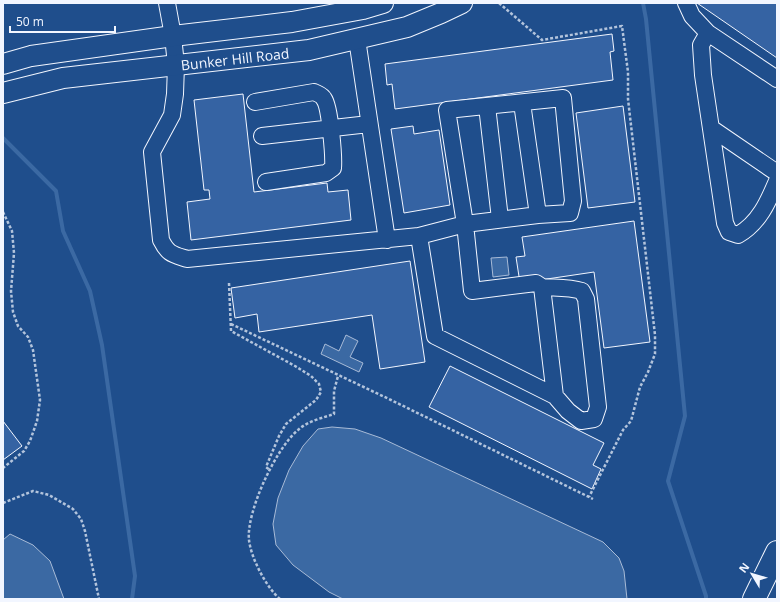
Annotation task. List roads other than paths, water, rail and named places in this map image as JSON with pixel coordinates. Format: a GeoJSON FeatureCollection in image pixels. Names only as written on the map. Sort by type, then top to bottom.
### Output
{"type":"FeatureCollection","features":[{"type":"Feature","properties":{"kind":"highway"},"geometry":{"type":"LineString","coordinates":[[754,599],[777,552]]}},
{"type":"Feature","properties":{"kind":"main road"},"geometry":{"type":"LineString","coordinates":[[3,64],[31,56],[173,36],[292,22],[363,9],[383,3]]}},
{"type":"Feature","properties":{"kind":"main road","name":"Bunker Hill Road"},"geometry":{"type":"LineString","coordinates":[[3,93],[63,78],[306,50],[407,27],[462,3]]}},
{"type":"Feature","properties":{"kind":"street"},"geometry":{"type":"LineString","coordinates":[[167,3],[176,65],[175,94],[172,115],[152,152],[161,240],[166,251],[186,259],[387,240],[419,236],[465,224],[570,212],[573,202],[564,98],[447,110],[465,224],[472,290],[536,283],[542,287],[571,288],[582,291],[586,299],[598,407],[594,419],[581,421],[568,411],[554,396],[435,336],[419,236]]}},
{"type":"Feature","properties":{"kind":"street"},"geometry":{"type":"LineString","coordinates":[[686,3],[692,16],[708,33],[777,79]]}},
{"type":"Feature","properties":{"kind":"street"},"geometry":{"type":"LineString","coordinates":[[708,33],[701,45],[704,75],[725,223],[729,232],[738,235],[748,229],[767,205],[777,181]]}},
{"type":"Feature","properties":{"kind":"street"},"geometry":{"type":"LineString","coordinates":[[357,39],[387,240]]}},
{"type":"Feature","properties":{"kind":"street"},"geometry":{"type":"LineString","coordinates":[[255,102],[314,92],[321,95],[326,100],[334,157],[333,168],[326,173],[266,182]]}},
{"type":"Feature","properties":{"kind":"street"},"geometry":{"type":"LineString","coordinates":[[522,103],[538,215]]}},
{"type":"Feature","properties":{"kind":"street"},"geometry":{"type":"LineString","coordinates":[[488,106],[500,219]]}},
{"type":"Feature","properties":{"kind":"street"},"geometry":{"type":"LineString","coordinates":[[262,136],[369,124]]}},
{"type":"Feature","properties":{"kind":"street"},"geometry":{"type":"LineString","coordinates":[[711,128],[777,173]]}},
{"type":"Feature","properties":{"kind":"street"},"geometry":{"type":"LineString","coordinates":[[542,287],[554,396]]}},
{"type":"Feature","properties":{"kind":"water"},"geometry":{"type":"Polygon","coordinates":[[[507,257],[509,275],[493,277],[491,258],[507,257]]]}},
{"type":"Feature","properties":{"kind":"water"},"geometry":{"type":"Polygon","coordinates":[[[346,335],[358,341],[350,357],[363,363],[359,372],[321,354],[325,344],[339,351],[346,335]]]}},
{"type":"Feature","properties":{"kind":"water"},"geometry":{"type":"Polygon","coordinates":[[[332,427],[355,429],[381,438],[603,542],[619,558],[624,571],[627,599],[343,599],[329,592],[293,565],[276,545],[273,524],[278,498],[289,470],[303,446],[318,429],[332,427]]]}},
{"type":"Feature","properties":{"kind":"water"},"geometry":{"type":"Polygon","coordinates":[[[10,534],[33,545],[50,561],[64,599],[3,599],[3,540],[10,534]]]}},
{"type":"Feature","properties":{"kind":"waterway"},"geometry":{"type":"LineString","coordinates":[[643,3],[646,19],[685,416],[668,481],[706,599]]}},
{"type":"Feature","properties":{"kind":"waterway"},"geometry":{"type":"LineString","coordinates":[[3,138],[56,191],[63,231],[90,291],[102,345],[135,576],[132,599]]}}]}
